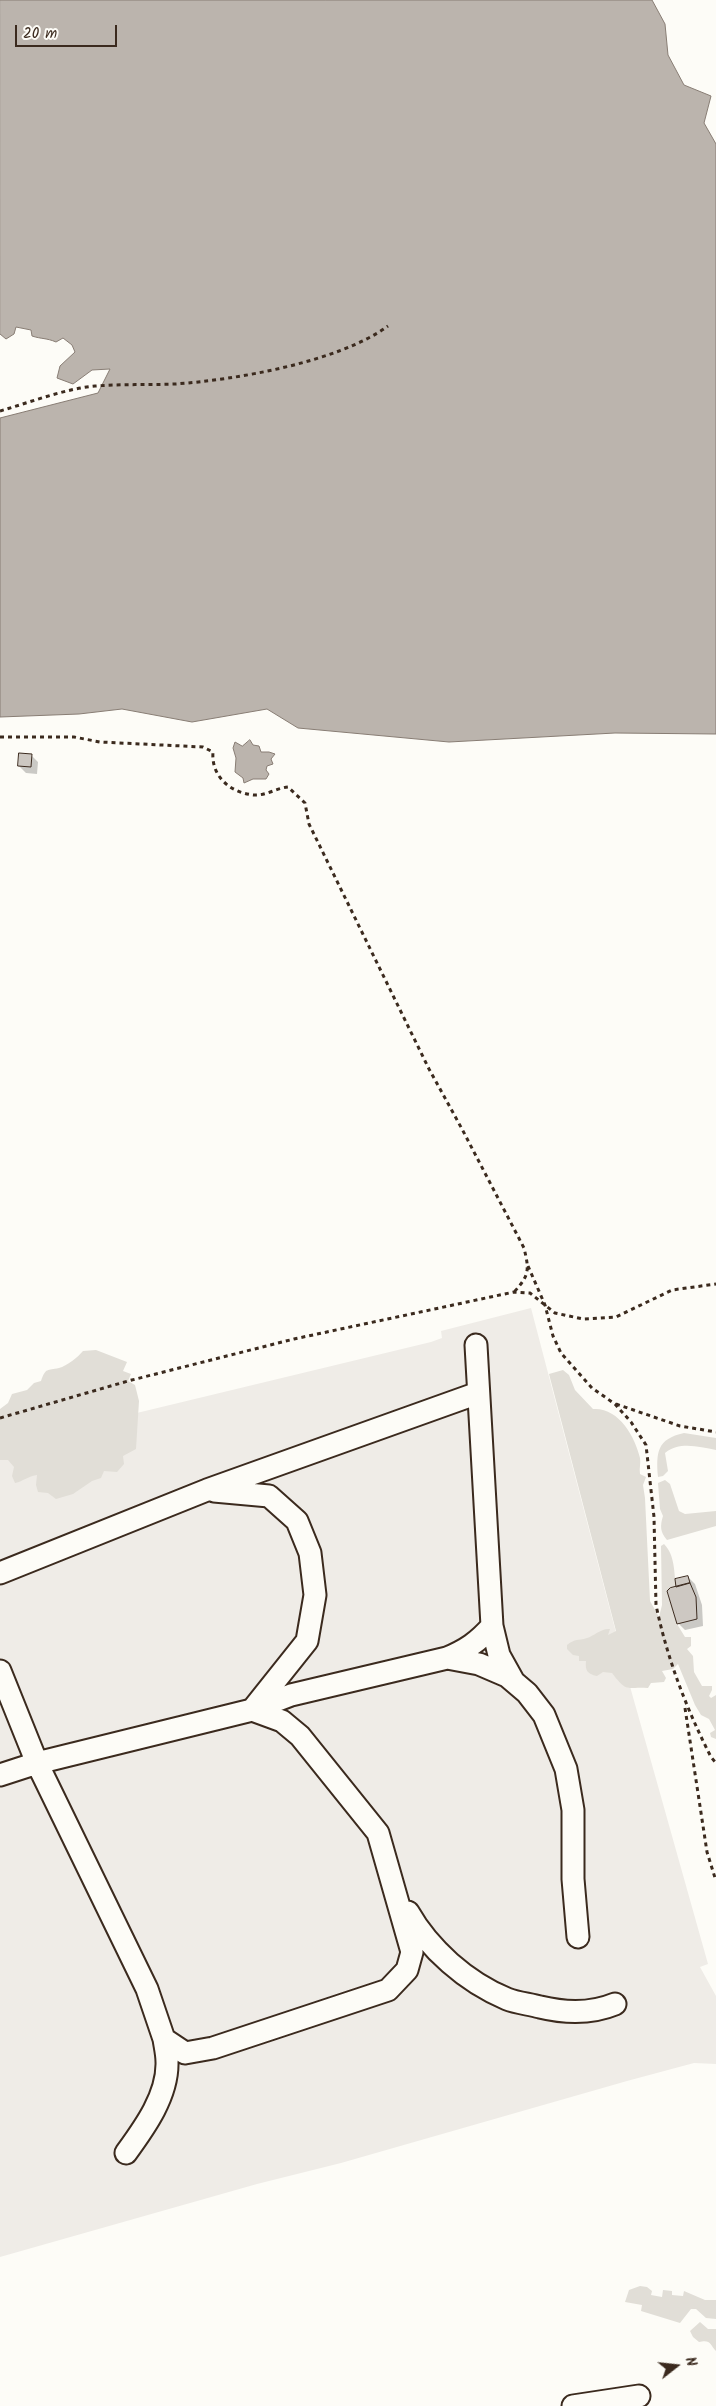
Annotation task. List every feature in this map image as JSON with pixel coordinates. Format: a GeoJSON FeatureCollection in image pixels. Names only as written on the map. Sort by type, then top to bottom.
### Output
{"type":"FeatureCollection","features":[{"type":"Feature","properties":{"kind":"lane"},"geometry":{"type":"LineString","coordinates":[[476,1345],[492,1626],[499,1655],[514,1683]]}},
{"type":"Feature","properties":{"kind":"lane"},"geometry":{"type":"LineString","coordinates":[[0,1573],[207,1490],[478,1393]]}},
{"type":"Feature","properties":{"kind":"lane"},"geometry":{"type":"LineString","coordinates":[[207,1490],[269,1496],[297,1520],[310,1552],[315,1595],[306,1641],[292,1680],[291,1695],[300,1736]]}},
{"type":"Feature","properties":{"kind":"lane"},"geometry":{"type":"LineString","coordinates":[[0,1775],[37,1763],[252,1710],[291,1695],[447,1658],[467,1650],[479,1641],[492,1626]]}},
{"type":"Feature","properties":{"kind":"lane"},"geometry":{"type":"LineString","coordinates":[[252,1710],[306,1641]]}},
{"type":"Feature","properties":{"kind":"lane"},"geometry":{"type":"LineString","coordinates":[[447,1658],[479,1664],[507,1676],[527,1693],[544,1715],[566,1768],[573,1810],[573,1879],[578,1937]]}},
{"type":"Feature","properties":{"kind":"lane"},"geometry":{"type":"LineString","coordinates":[[0,1672],[37,1763],[147,1989],[164,2039],[167,2062],[164,2085],[156,2106],[126,2153]]}},
{"type":"Feature","properties":{"kind":"lane"},"geometry":{"type":"LineString","coordinates":[[164,2039],[185,2053],[213,2048],[388,1990],[407,1970],[412,1952],[378,1833],[300,1736],[282,1721],[252,1710]]}},
{"type":"Feature","properties":{"kind":"lane"},"geometry":{"type":"LineString","coordinates":[[394,1888],[418,1930],[446,1960],[472,1980],[507,2000],[564,2012],[605,2008],[615,2004]]}},
{"type":"Feature","properties":{"kind":"lane"},"geometry":{"type":"LineString","coordinates":[[573,2406],[639,2396]]}},
{"type":"Feature","properties":{"kind":"path"},"geometry":{"type":"LineString","coordinates":[[0,411],[93,387],[175,384],[289,366],[352,346],[373,337],[388,326]]}},
{"type":"Feature","properties":{"kind":"path"},"geometry":{"type":"LineString","coordinates":[[0,737],[74,737],[100,742],[203,746],[213,752],[212,764],[220,779],[230,787],[254,795],[288,787],[305,802],[309,824],[429,1069],[524,1248],[528,1265],[545,1305],[553,1336],[561,1353],[592,1388],[615,1404],[631,1422],[646,1445],[654,1517],[656,1605],[665,1645],[684,1702],[711,1757],[716,1763]]}},
{"type":"Feature","properties":{"kind":"path"},"geometry":{"type":"LineString","coordinates":[[514,1292],[527,1277],[528,1265]]}},
{"type":"Feature","properties":{"kind":"path"},"geometry":{"type":"LineString","coordinates":[[0,1418],[128,1381],[294,1338],[514,1292],[530,1293],[555,1313],[583,1319],[616,1317],[672,1290],[716,1284]]}},
{"type":"Feature","properties":{"kind":"path"},"geometry":{"type":"LineString","coordinates":[[615,1404],[680,1426],[716,1432]]}},
{"type":"Feature","properties":{"kind":"path"},"geometry":{"type":"LineString","coordinates":[[684,1702],[707,1852],[716,1881]]}},
{"type":"Feature","properties":{"kind":"shaded area"},"geometry":{"type":"Polygon","coordinates":[[[0,0],[652,0],[665,24],[668,55],[684,85],[711,96],[704,123],[716,144],[716,734],[615,733],[449,742],[298,728],[267,709],[192,722],[122,709],[79,714],[0,717],[0,418],[98,393],[110,369],[92,370],[73,384],[57,378],[60,366],[75,352],[72,345],[63,338],[56,342],[32,336],[31,330],[16,327],[14,334],[6,339],[0,334],[0,0]]]}},
{"type":"Feature","properties":{"kind":"shaded area"},"geometry":{"type":"Polygon","coordinates":[[[250,740],[253,745],[259,746],[261,752],[275,754],[271,759],[273,764],[267,766],[266,770],[269,774],[266,779],[253,779],[244,783],[243,778],[235,772],[236,758],[233,748],[235,742],[242,746],[250,740]]]}},
{"type":"Feature","properties":{"kind":"shaded area"},"geometry":{"type":"Polygon","coordinates":[[[531,1308],[631,1690],[708,1964],[700,1967],[716,1996],[716,2064],[694,2063],[627,2081],[341,2163],[257,2184],[0,2257],[0,1446],[431,1342],[442,1338],[441,1331],[531,1308]]]}},
{"type":"Feature","properties":{"kind":"shaded area"},"geometry":{"type":"Polygon","coordinates":[[[96,1350],[127,1362],[123,1371],[131,1374],[128,1381],[135,1385],[139,1401],[136,1449],[123,1456],[124,1464],[117,1472],[104,1471],[101,1478],[92,1481],[73,1494],[56,1499],[48,1493],[38,1492],[36,1485],[37,1475],[15,1483],[12,1476],[14,1467],[8,1460],[0,1460],[0,1409],[8,1403],[12,1394],[27,1390],[34,1383],[41,1381],[47,1370],[65,1365],[83,1351],[96,1350]]]}},
{"type":"Feature","properties":{"kind":"shaded area"},"geometry":{"type":"Polygon","coordinates":[[[563,1370],[569,1375],[575,1390],[593,1409],[610,1413],[624,1424],[638,1449],[640,1474],[646,1477],[643,1485],[650,1601],[659,1617],[662,1605],[661,1546],[664,1544],[668,1548],[673,1564],[676,1587],[667,1591],[677,1624],[685,1637],[691,1637],[691,1646],[687,1649],[693,1656],[694,1672],[702,1686],[712,1686],[709,1696],[711,1698],[716,1695],[716,1739],[711,1737],[710,1733],[715,1730],[709,1719],[701,1715],[695,1705],[678,1664],[673,1669],[662,1671],[666,1678],[664,1682],[651,1683],[648,1688],[628,1688],[621,1684],[612,1673],[603,1672],[597,1676],[589,1673],[586,1669],[586,1661],[579,1661],[579,1656],[573,1655],[567,1649],[567,1645],[573,1641],[587,1638],[604,1630],[610,1629],[608,1635],[616,1631],[549,1374],[563,1370]]]}},
{"type":"Feature","properties":{"kind":"shaded area"},"geometry":{"type":"Polygon","coordinates":[[[684,1433],[716,1438],[716,1450],[696,1446],[683,1446],[671,1449],[665,1453],[668,1471],[663,1476],[658,1477],[657,1460],[660,1448],[668,1439],[684,1433]]]}},
{"type":"Feature","properties":{"kind":"shaded area"},"geometry":{"type":"Polygon","coordinates":[[[665,1480],[670,1484],[679,1511],[685,1514],[716,1511],[716,1526],[667,1540],[661,1529],[663,1516],[660,1509],[658,1483],[665,1480]]]}},
{"type":"Feature","properties":{"kind":"shaded area"},"geometry":{"type":"Polygon","coordinates":[[[640,2286],[647,2287],[652,2291],[651,2295],[662,2297],[663,2290],[672,2291],[672,2295],[683,2296],[684,2291],[705,2300],[716,2300],[716,2319],[706,2318],[696,2309],[691,2309],[680,2323],[641,2311],[642,2305],[625,2302],[629,2290],[640,2286]]]}},
{"type":"Feature","properties":{"kind":"shaded area"},"geometry":{"type":"Polygon","coordinates":[[[700,2322],[708,2329],[716,2329],[716,2351],[710,2343],[699,2342],[693,2337],[690,2331],[700,2322]]]}},
{"type":"Feature","properties":{"kind":"building"},"geometry":{"type":"Polygon","coordinates":[[[19,753],[32,754],[31,767],[18,766],[19,753]]]}},
{"type":"Feature","properties":{"kind":"building"},"geometry":{"type":"Polygon","coordinates":[[[688,1576],[690,1583],[676,1587],[675,1579],[688,1576]]]}},
{"type":"Feature","properties":{"kind":"building"},"geometry":{"type":"Polygon","coordinates":[[[690,1583],[696,1597],[697,1619],[677,1624],[667,1591],[670,1588],[690,1583]]]}}]}
